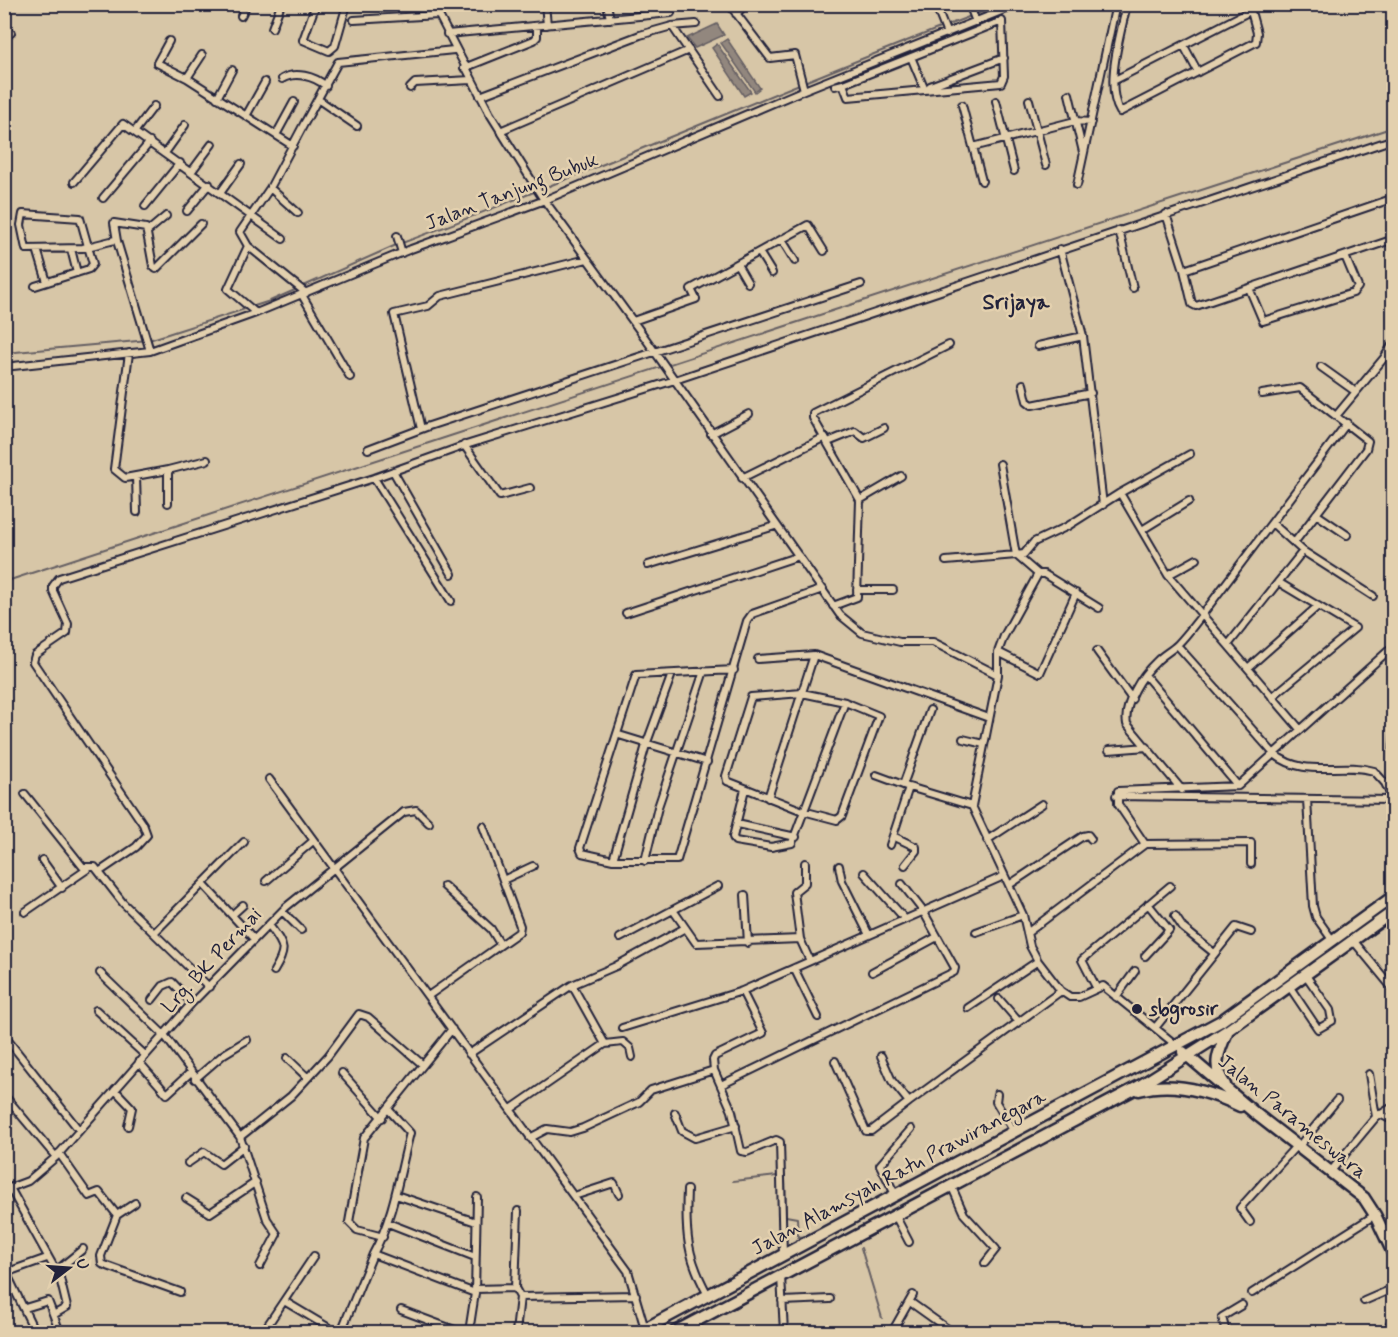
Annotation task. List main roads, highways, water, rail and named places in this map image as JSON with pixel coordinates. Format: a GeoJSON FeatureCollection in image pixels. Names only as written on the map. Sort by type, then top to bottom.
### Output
{"type":"FeatureCollection","features":[{"type":"Feature","properties":{"kind":"highway","name":"Jalan Alamsyah Ratu Prawiranegara"},"geometry":{"type":"LineString","coordinates":[[643,1331],[1221,1021],[1394,896]]}},
{"type":"Feature","properties":{"kind":"highway","name":"Jalan Alamsyah Ratu Prawiranegara"},"geometry":{"type":"LineString","coordinates":[[675,1332],[1123,1095],[1188,1057],[1394,911]]}},
{"type":"Feature","properties":{"kind":"highway"},"geometry":{"type":"LineString","coordinates":[[1228,1030],[1219,1049],[1217,1071],[1232,1094]]}},
{"type":"Feature","properties":{"kind":"highway","name":"Jalan Parameswara"},"geometry":{"type":"LineString","coordinates":[[1176,1046],[1256,1114],[1364,1198],[1375,1215],[1394,1255]]}},
{"type":"Feature","properties":{"kind":"highway"},"geometry":{"type":"LineString","coordinates":[[1082,1096],[1105,1091],[1168,1058],[1188,1057]]}},
{"type":"Feature","properties":{"kind":"highway"},"geometry":{"type":"LineString","coordinates":[[1123,1095],[1148,1088],[1170,1086],[1202,1091],[1256,1114]]}},
{"type":"Feature","properties":{"kind":"waterway"},"geometry":{"type":"LineString","coordinates":[[402,243],[553,185],[852,62],[1003,4]]}},
{"type":"Feature","properties":{"kind":"waterway"},"geometry":{"type":"LineString","coordinates":[[4,582],[1394,127]]}},
{"type":"Feature","properties":{"kind":"waterway"},"geometry":{"type":"LineString","coordinates":[[4,353],[149,340],[270,301],[394,246]]}},
{"type":"Feature","properties":{"kind":"waterway"},"geometry":{"type":"LineString","coordinates":[[1394,703],[1389,752],[1394,775]]}},
{"type":"Feature","properties":{"kind":"waterway"},"geometry":{"type":"LineString","coordinates":[[733,1181],[777,1176]]}},
{"type":"Feature","properties":{"kind":"waterway"},"geometry":{"type":"LineString","coordinates":[[785,1176],[786,1216],[797,1218],[798,1237],[810,1236]]}},
{"type":"Feature","properties":{"kind":"waterway"},"geometry":{"type":"LineString","coordinates":[[861,1248],[882,1318]]}},
{"type":"Feature","properties":{"kind":"place","name":"sbgrosir"},"geometry":{"type":"Point","coordinates":[1137,1009]}},
{"type":"Feature","properties":{"kind":"district","name":"Srijaya"},"geometry":{"type":"Point","coordinates":[1016,303]}}]}
